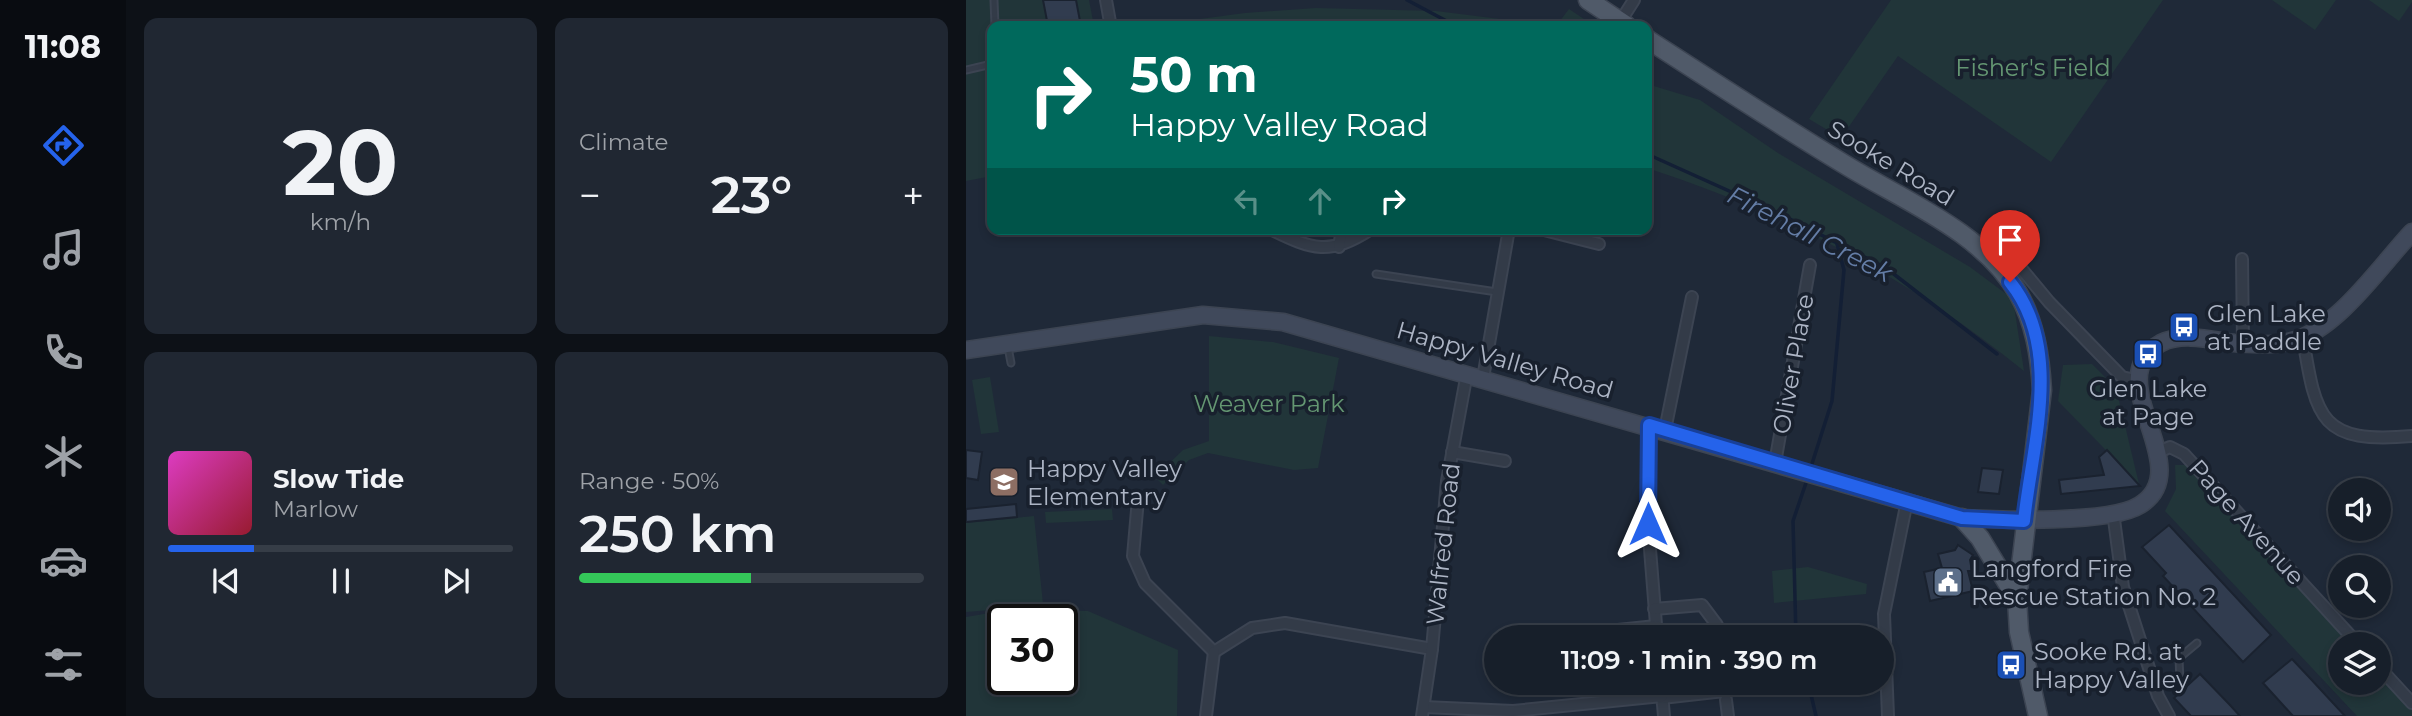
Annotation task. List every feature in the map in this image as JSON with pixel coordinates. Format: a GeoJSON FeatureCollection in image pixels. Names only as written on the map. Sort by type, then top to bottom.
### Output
{"type":"FeatureCollection","features":[{"type":"Feature","properties":{"kind":"main road"},"geometry":{"type":"LineString","coordinates":[[1588,0],[1614,21]]}},
{"type":"Feature","properties":{"kind":"main road","name":"Sooke Road"},"geometry":{"type":"LineString","coordinates":[[1652,42],[1797,136],[1946,225],[1990,258],[2017,292],[2040,353],[2042,390],[2024,521],[2017,599],[2018,632],[2038,716]]}},
{"type":"Feature","properties":{"kind":"main road"},"geometry":{"type":"LineString","coordinates":[[2138,381],[2144,361],[2155,348],[2168,340],[2189,338],[2243,343],[2291,342],[2303,338],[2334,317],[2412,232]]}},
{"type":"Feature","properties":{"kind":"main road","name":"Happy Valley Road"},"geometry":{"type":"LineString","coordinates":[[966,350],[1165,320],[1224,315],[1283,322],[1324,331],[1962,518],[2024,521],[2134,509],[2151,496],[2160,474],[2138,381]]}},
{"type":"Feature","properties":{"kind":"main road"},"geometry":{"type":"LineString","coordinates":[[1962,518],[1980,538],[2017,599]]}},
{"type":"Feature","properties":{"kind":"street"},"geometry":{"type":"LineString","coordinates":[[1106,0],[1110,21]]}},
{"type":"Feature","properties":{"kind":"street"},"geometry":{"type":"LineString","coordinates":[[1616,21],[1634,0]]}},
{"type":"Feature","properties":{"kind":"street"},"geometry":{"type":"LineString","coordinates":[[1284,235],[1314,248],[1339,247],[1360,235]]}},
{"type":"Feature","properties":{"kind":"street"},"geometry":{"type":"LineString","coordinates":[[1339,247],[1341,235]]}},
{"type":"Feature","properties":{"kind":"street"},"geometry":{"type":"LineString","coordinates":[[1483,378],[1508,235]]}},
{"type":"Feature","properties":{"kind":"street"},"geometry":{"type":"LineString","coordinates":[[1564,235],[1599,244]]}},
{"type":"Feature","properties":{"kind":"street"},"geometry":{"type":"LineString","coordinates":[[2006,250],[2049,302],[2122,377],[2138,381]]}},
{"type":"Feature","properties":{"kind":"street"},"geometry":{"type":"LineString","coordinates":[[2242,259],[2243,343]]}},
{"type":"Feature","properties":{"kind":"street","name":"Oliver Place"},"geometry":{"type":"LineString","coordinates":[[1775,463],[1810,265]]}},
{"type":"Feature","properties":{"kind":"street"},"geometry":{"type":"LineString","coordinates":[[1655,625],[1648,524],[1657,428],[1692,297]]}},
{"type":"Feature","properties":{"kind":"street"},"geometry":{"type":"LineString","coordinates":[[2303,338],[2313,394],[2328,420],[2340,430],[2363,438],[2412,436]]}},
{"type":"Feature","properties":{"kind":"street","name":"Walfred Road"},"geometry":{"type":"LineString","coordinates":[[1423,711],[1432,649],[1442,522],[1467,373]]}},
{"type":"Feature","properties":{"kind":"street","name":"Page Avenue"},"geometry":{"type":"LineString","coordinates":[[2156,453],[2170,447],[2185,454],[2347,632]]}},
{"type":"Feature","properties":{"kind":"street"},"geometry":{"type":"LineString","coordinates":[[1452,452],[1505,461]]}},
{"type":"Feature","properties":{"kind":"street"},"geometry":{"type":"LineString","coordinates":[[1138,499],[1133,556],[1145,583],[1214,652]]}},
{"type":"Feature","properties":{"kind":"street"},"geometry":{"type":"LineString","coordinates":[[1888,716],[1884,614],[1897,540],[1908,501]]}},
{"type":"Feature","properties":{"kind":"street"},"geometry":{"type":"LineString","coordinates":[[2113,512],[2123,586],[2158,696],[2169,716]]}},
{"type":"Feature","properties":{"kind":"street"},"geometry":{"type":"LineString","coordinates":[[1654,609],[1702,605],[1717,625]]}},
{"type":"Feature","properties":{"kind":"street"},"geometry":{"type":"LineString","coordinates":[[1214,652],[1252,628],[1285,623],[1432,649]]}},
{"type":"Feature","properties":{"kind":"street"},"geometry":{"type":"LineString","coordinates":[[1206,716],[1214,652]]}},
{"type":"Feature","properties":{"kind":"street"},"geometry":{"type":"LineString","coordinates":[[2391,680],[2412,703]]}},
{"type":"Feature","properties":{"kind":"street"},"geometry":{"type":"LineString","coordinates":[[1423,711],[1513,711],[1682,695]]}},
{"type":"Feature","properties":{"kind":"street"},"geometry":{"type":"LineString","coordinates":[[1662,697],[1664,716]]}},
{"type":"Feature","properties":{"kind":"street"},"geometry":{"type":"LineString","coordinates":[[1726,700],[1728,716]]}},
{"type":"Feature","properties":{"kind":"lane"},"geometry":{"type":"LineString","coordinates":[[994,0],[995,21]]}},
{"type":"Feature","properties":{"kind":"lane"},"geometry":{"type":"LineString","coordinates":[[966,70],[987,65]]}},
{"type":"Feature","properties":{"kind":"lane"},"geometry":{"type":"LineString","coordinates":[[1376,274],[1498,293]]}},
{"type":"Feature","properties":{"kind":"lane"},"geometry":{"type":"LineString","coordinates":[[1008,344],[1011,363]]}},
{"type":"Feature","properties":{"kind":"lane"},"geometry":{"type":"LineString","coordinates":[[2180,682],[2179,658],[2197,643]]}},
{"type":"Feature","properties":{"kind":"green space"},"geometry":{"type":"Polygon","coordinates":[[[966,0],[1089,0],[1093,21],[987,21],[987,177],[966,181],[966,0]]]}},
{"type":"Feature","properties":{"kind":"green space","name":"Fisher's Field"},"geometry":{"type":"Polygon","coordinates":[[[1891,0],[2163,0],[2051,162],[1898,56],[1841,138],[1809,119],[1891,0]]]}},
{"type":"Feature","properties":{"kind":"green space"},"geometry":{"type":"Polygon","coordinates":[[[2272,0],[2336,0],[2315,30],[2272,0]]]}},
{"type":"Feature","properties":{"kind":"green space"},"geometry":{"type":"Polygon","coordinates":[[[2369,0],[2412,0],[2412,2],[2399,21],[2369,0]]]}},
{"type":"Feature","properties":{"kind":"green space"},"geometry":{"type":"Polygon","coordinates":[[[1316,8],[1436,11],[1516,21],[1185,21],[1316,8]]]}},
{"type":"Feature","properties":{"kind":"green space"},"geometry":{"type":"Polygon","coordinates":[[[1569,9],[1584,19],[1583,21],[1560,21],[1569,9]]]}},
{"type":"Feature","properties":{"kind":"green space"},"geometry":{"type":"Polygon","coordinates":[[[1652,86],[1700,100],[1778,153],[1970,267],[2013,299],[2024,371],[1937,307],[1892,278],[1798,228],[1652,170],[1652,86]]]}},
{"type":"Feature","properties":{"kind":"green space","name":"Weaver Park"},"geometry":{"type":"Polygon","coordinates":[[[1209,336],[1273,342],[1339,358],[1318,468],[1294,470],[1208,453],[1189,460],[1163,485],[1155,477],[1183,450],[1209,441],[1209,336]]]}},
{"type":"Feature","properties":{"kind":"green space"},"geometry":{"type":"Polygon","coordinates":[[[2092,364],[2116,388],[2139,484],[2058,401],[2063,365],[2092,364]]]}},
{"type":"Feature","properties":{"kind":"green space"},"geometry":{"type":"Polygon","coordinates":[[[990,377],[999,432],[981,434],[972,380],[990,377]]]}},
{"type":"Feature","properties":{"kind":"green space"},"geometry":{"type":"Polygon","coordinates":[[[2175,465],[2191,465],[2328,612],[2328,618],[2334,618],[2347,632],[2328,632],[2328,685],[2165,511],[2176,489],[2175,465]]]}},
{"type":"Feature","properties":{"kind":"green space"},"geometry":{"type":"Polygon","coordinates":[[[1112,509],[1113,520],[1046,523],[1045,512],[1112,509]]]}},
{"type":"Feature","properties":{"kind":"green space"},"geometry":{"type":"Polygon","coordinates":[[[1034,516],[1043,604],[987,604],[987,610],[966,612],[966,523],[1034,516]]]}},
{"type":"Feature","properties":{"kind":"green space"},"geometry":{"type":"Polygon","coordinates":[[[1808,567],[1867,584],[1866,594],[1774,603],[1772,571],[1808,567]]]}},
{"type":"Feature","properties":{"kind":"green space"},"geometry":{"type":"Polygon","coordinates":[[[1078,611],[1088,611],[1178,650],[1177,716],[966,716],[966,617],[987,614],[987,695],[1078,695],[1078,611]]]}},
{"type":"Feature","properties":{"kind":"green space"},"geometry":{"type":"Polygon","coordinates":[[[2391,680],[2412,702],[2412,716],[2357,716],[2337,695],[2391,695],[2391,680]]]}},
{"type":"Feature","properties":{"kind":"building"},"geometry":{"type":"Polygon","coordinates":[[[1043,0],[1076,0],[1080,21],[1047,21],[1043,0]]]}},
{"type":"Feature","properties":{"kind":"building"},"geometry":{"type":"Polygon","coordinates":[[[966,450],[982,452],[978,480],[966,478],[966,450]]]}},
{"type":"Feature","properties":{"kind":"building"},"geometry":{"type":"Polygon","coordinates":[[[2107,450],[2140,486],[2061,494],[2059,480],[2104,475],[2099,457],[2107,450]]]}},
{"type":"Feature","properties":{"kind":"building"},"geometry":{"type":"Polygon","coordinates":[[[1982,468],[2003,470],[1999,494],[1978,492],[1982,468]]]}},
{"type":"Feature","properties":{"kind":"building"},"geometry":{"type":"Polygon","coordinates":[[[1016,504],[1017,517],[966,522],[966,509],[1016,504]]]}},
{"type":"Feature","properties":{"kind":"building"},"geometry":{"type":"Polygon","coordinates":[[[2169,525],[2271,635],[2243,662],[2163,576],[2166,573],[2142,547],[2169,525]]]}},
{"type":"Feature","properties":{"kind":"building","name":"Langford Fire Rescue Station No. 2"},"geometry":{"type":"Polygon","coordinates":[[[1958,545],[1973,555],[1970,560],[1972,571],[1968,571],[1973,591],[1930,601],[1924,572],[1942,568],[1938,554],[1955,550],[1958,545]]]}},
{"type":"Feature","properties":{"kind":"building"},"geometry":{"type":"Polygon","coordinates":[[[2292,659],[2345,716],[2293,716],[2263,683],[2292,659]]]}},
{"type":"Feature","properties":{"kind":"building"},"geometry":{"type":"Polygon","coordinates":[[[2200,674],[2240,716],[2191,716],[2174,698],[2200,674]]]}},
{"type":"Feature","properties":{"kind":"waterway","name":"Firehall Creek"},"geometry":{"type":"LineString","coordinates":[[1407,0],[1447,21]]}},
{"type":"Feature","properties":{"kind":"waterway","name":"Firehall Creek"},"geometry":{"type":"LineString","coordinates":[[1652,156],[1780,214],[1886,268],[1997,354]]}},
{"type":"Feature","properties":{"kind":"waterway"},"geometry":{"type":"LineString","coordinates":[[1810,470],[1832,401],[1844,270],[1837,244]]}},
{"type":"Feature","properties":{"kind":"waterway"},"geometry":{"type":"LineString","coordinates":[[1796,625],[1793,521],[1808,477]]}},
{"type":"Feature","properties":{"kind":"waterway"},"geometry":{"type":"LineString","coordinates":[[1811,695],[1816,716]]}},
{"type":"Feature","properties":{"kind":"place","name":"Glen Lake at Paddle"},"geometry":{"type":"Point","coordinates":[2184,327]}},
{"type":"Feature","properties":{"kind":"place","name":"Glen Lake at Page"},"geometry":{"type":"Point","coordinates":[2148,354]}},
{"type":"Feature","properties":{"kind":"place","name":"Happy Valley Elementary"},"geometry":{"type":"Point","coordinates":[1004,482]}},
{"type":"Feature","properties":{"kind":"place","name":"Langford Fire Rescue Station No. 2"},"geometry":{"type":"Point","coordinates":[1948,582]}},
{"type":"Feature","properties":{"kind":"place","name":"Sooke Rd. at Happy Valley"},"geometry":{"type":"Point","coordinates":[2011,665]}},
{"type":"Feature","properties":{"kind":"route"},"geometry":{"type":"LineString","coordinates":[[1648,524],[1649,425],[1962,518],[2024,521],[2042,390],[2040,353],[2029,317],[2010,282]]}}]}
